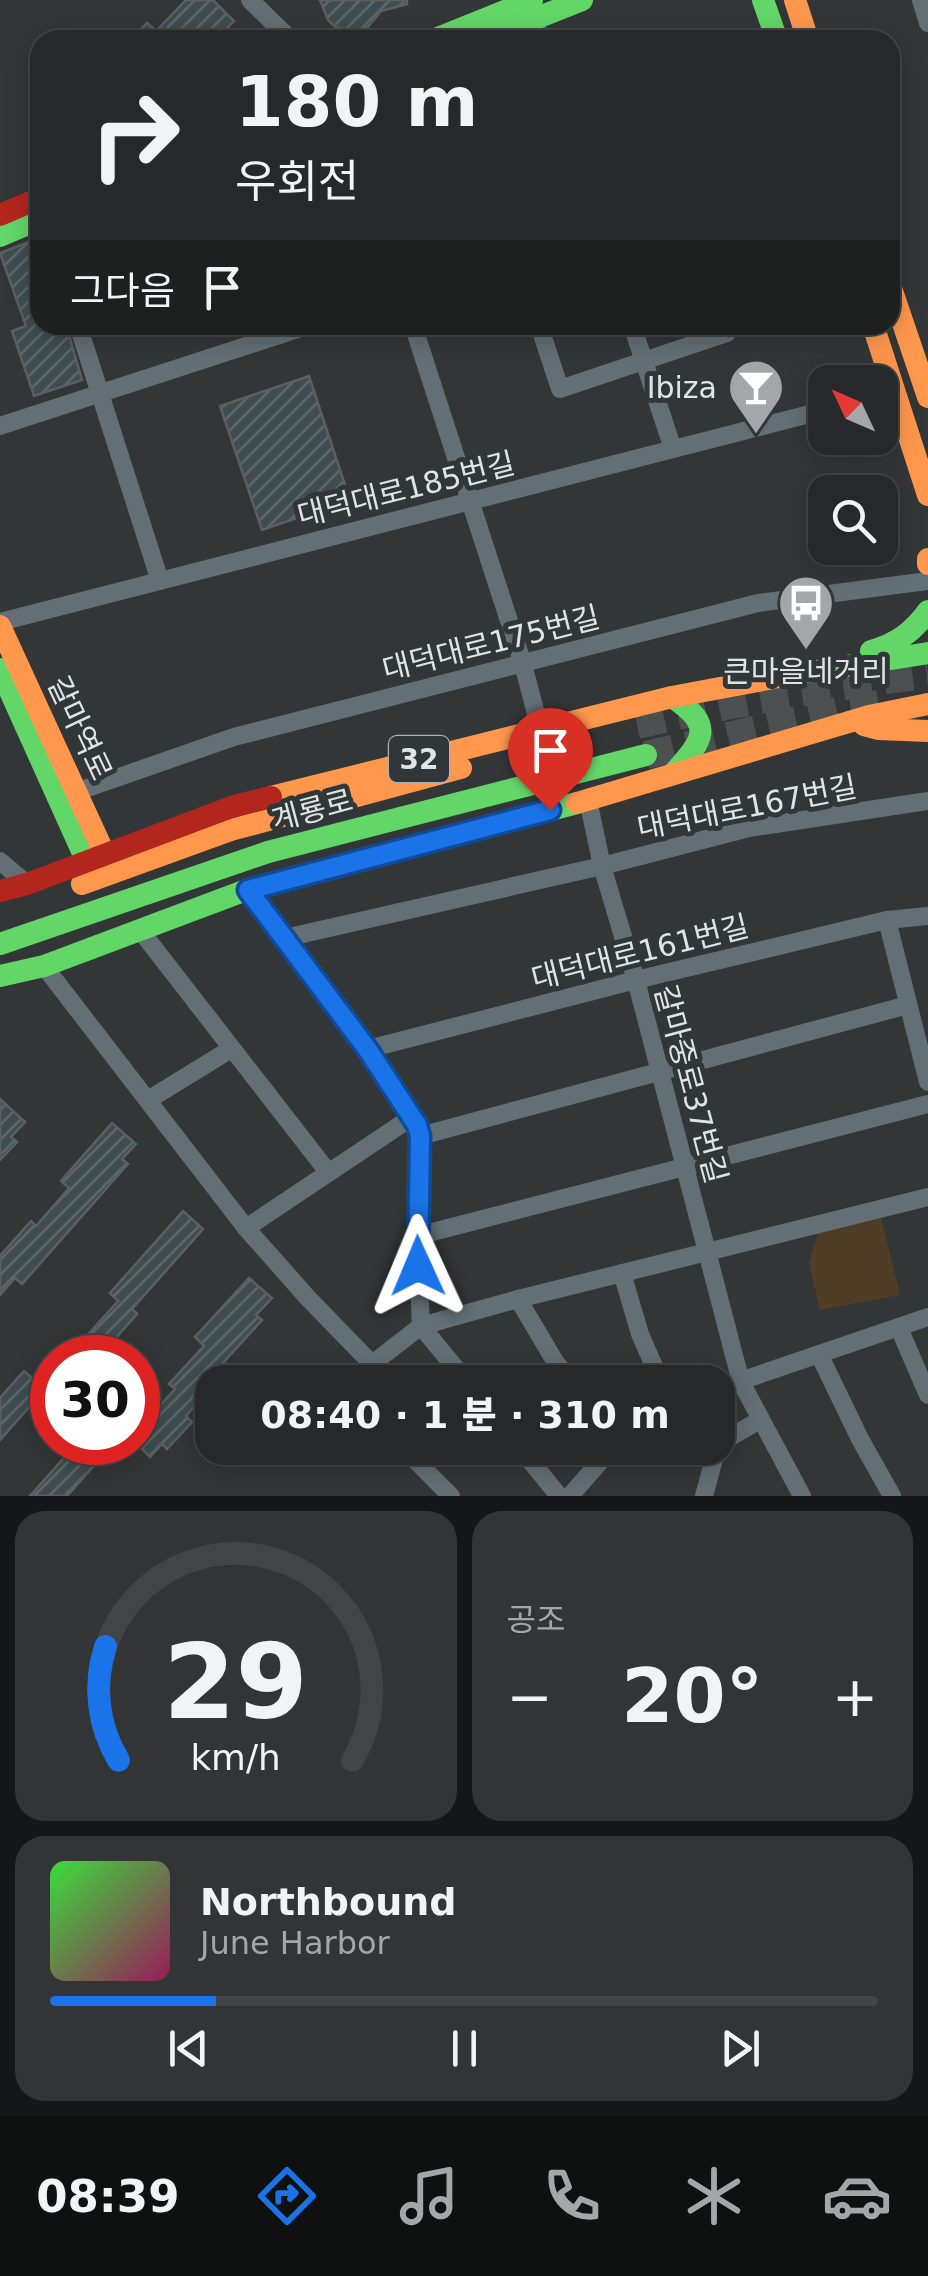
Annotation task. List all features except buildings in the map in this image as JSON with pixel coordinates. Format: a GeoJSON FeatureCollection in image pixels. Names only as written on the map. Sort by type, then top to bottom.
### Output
{"type":"FeatureCollection","features":[{"type":"Feature","properties":{"kind":"main road"},"geometry":{"type":"LineString","coordinates":[[468,30],[582,0]]}},
{"type":"Feature","properties":{"kind":"main road"},"geometry":{"type":"LineString","coordinates":[[763,0],[773,30]]}},
{"type":"Feature","properties":{"kind":"main road"},"geometry":{"type":"LineString","coordinates":[[795,0],[805,30]]}},
{"type":"Feature","properties":{"kind":"main road"},"geometry":{"type":"LineString","coordinates":[[500,30],[531,12]]}},
{"type":"Feature","properties":{"kind":"main road"},"geometry":{"type":"LineString","coordinates":[[0,215],[30,202]]}},
{"type":"Feature","properties":{"kind":"main road"},"geometry":{"type":"LineString","coordinates":[[0,236],[30,223]]}},
{"type":"Feature","properties":{"kind":"main road"},"geometry":{"type":"LineString","coordinates":[[900,313],[926,382]]}},
{"type":"Feature","properties":{"kind":"main road"},"geometry":{"type":"LineString","coordinates":[[876,335],[882,365]]}},
{"type":"Feature","properties":{"kind":"main road"},"geometry":{"type":"LineString","coordinates":[[898,419],[928,495]]}},
{"type":"Feature","properties":{"kind":"main road"},"geometry":{"type":"LineString","coordinates":[[848,664],[863,654],[892,646],[910,634],[928,611]]}},
{"type":"Feature","properties":{"kind":"main road","name":"갈마역로"},"geometry":{"type":"LineString","coordinates":[[0,624],[76,792],[96,859]]}},
{"type":"Feature","properties":{"kind":"main road","name":"32"},"geometry":{"type":"LineString","coordinates":[[0,891],[234,806],[672,697],[928,653]]}},
{"type":"Feature","properties":{"kind":"main road","name":"갈마역로"},"geometry":{"type":"LineString","coordinates":[[0,668],[96,859]]}},
{"type":"Feature","properties":{"kind":"main road"},"geometry":{"type":"LineString","coordinates":[[672,697],[697,714],[701,726],[696,746],[672,775]]}},
{"type":"Feature","properties":{"kind":"main road"},"geometry":{"type":"LineString","coordinates":[[0,976],[44,966],[248,890],[588,800],[869,716],[928,704]]}},
{"type":"Feature","properties":{"kind":"main road"},"geometry":{"type":"LineString","coordinates":[[785,740],[928,718]]}},
{"type":"Feature","properties":{"kind":"main road","name":"계룡로"},"geometry":{"type":"LineString","coordinates":[[0,910],[39,900],[231,830],[637,724]]}},
{"type":"Feature","properties":{"kind":"main road"},"geometry":{"type":"LineString","coordinates":[[864,726],[928,731]]}},
{"type":"Feature","properties":{"kind":"main road","name":"계룡로"},"geometry":{"type":"LineString","coordinates":[[0,944],[268,852],[646,755]]}},
{"type":"Feature","properties":{"kind":"street"},"geometry":{"type":"LineString","coordinates":[[250,0],[280,30]]}},
{"type":"Feature","properties":{"kind":"street"},"geometry":{"type":"LineString","coordinates":[[921,0],[928,23]]}},
{"type":"Feature","properties":{"kind":"street"},"geometry":{"type":"LineString","coordinates":[[81,335],[160,581]]}},
{"type":"Feature","properties":{"kind":"street"},"geometry":{"type":"LineString","coordinates":[[0,426],[280,335]]}},
{"type":"Feature","properties":{"kind":"street"},"geometry":{"type":"LineString","coordinates":[[416,335],[523,664],[540,729]]}},
{"type":"Feature","properties":{"kind":"street"},"geometry":{"type":"LineString","coordinates":[[542,335],[560,389],[721,335]]}},
{"type":"Feature","properties":{"kind":"street"},"geometry":{"type":"LineString","coordinates":[[635,335],[673,449]]}},
{"type":"Feature","properties":{"kind":"street","name":"대덕대로185번길"},"geometry":{"type":"LineString","coordinates":[[0,624],[808,414]]}},
{"type":"Feature","properties":{"kind":"street","name":"대덕대로175번길"},"geometry":{"type":"LineString","coordinates":[[76,792],[234,737],[758,603],[928,581]]}},
{"type":"Feature","properties":{"kind":"street","name":"갈마중로37번길"},"geometry":{"type":"LineString","coordinates":[[588,800],[602,866],[636,980],[741,1382],[800,1495]]}},
{"type":"Feature","properties":{"kind":"street","name":"대덕대로167번길"},"geometry":{"type":"LineString","coordinates":[[285,938],[750,828],[928,801]]}},
{"type":"Feature","properties":{"kind":"street"},"geometry":{"type":"LineString","coordinates":[[0,861],[27,884]]}},
{"type":"Feature","properties":{"kind":"street"},"geometry":{"type":"LineString","coordinates":[[248,890],[368,1050],[412,1117],[420,1136],[417,1236],[421,1326],[453,1365]]}},
{"type":"Feature","properties":{"kind":"street","name":"대덕대로161번길"},"geometry":{"type":"LineString","coordinates":[[368,1050],[636,980],[887,920],[928,916]]}},
{"type":"Feature","properties":{"kind":"street"},"geometry":{"type":"LineString","coordinates":[[887,920],[928,1082]]}},
{"type":"Feature","properties":{"kind":"street"},"geometry":{"type":"LineString","coordinates":[[140,930],[328,1172]]}},
{"type":"Feature","properties":{"kind":"street"},"geometry":{"type":"LineString","coordinates":[[44,966],[246,1228],[372,1364],[421,1326],[928,1197]]}},
{"type":"Feature","properties":{"kind":"street"},"geometry":{"type":"LineString","coordinates":[[420,1136],[908,1006]]}},
{"type":"Feature","properties":{"kind":"street"},"geometry":{"type":"LineString","coordinates":[[148,1100],[231,1049]]}},
{"type":"Feature","properties":{"kind":"street"},"geometry":{"type":"LineString","coordinates":[[417,1236],[928,1104]]}},
{"type":"Feature","properties":{"kind":"street"},"geometry":{"type":"LineString","coordinates":[[246,1228],[412,1117]]}},
{"type":"Feature","properties":{"kind":"street"},"geometry":{"type":"LineString","coordinates":[[622,1273],[654,1365]]}},
{"type":"Feature","properties":{"kind":"street"},"geometry":{"type":"LineString","coordinates":[[518,1299],[559,1365]]}},
{"type":"Feature","properties":{"kind":"street"},"geometry":{"type":"LineString","coordinates":[[735,1385],[928,1317]]}},
{"type":"Feature","properties":{"kind":"street"},"geometry":{"type":"LineString","coordinates":[[898,1328],[928,1395]]}},
{"type":"Feature","properties":{"kind":"street"},"geometry":{"type":"LineString","coordinates":[[819,1354],[892,1496]]}},
{"type":"Feature","properties":{"kind":"street"},"geometry":{"type":"LineString","coordinates":[[735,1435],[760,1420]]}},
{"type":"Feature","properties":{"kind":"street"},"geometry":{"type":"LineString","coordinates":[[420,1465],[451,1496]]}},
{"type":"Feature","properties":{"kind":"street"},"geometry":{"type":"LineString","coordinates":[[534,1465],[559,1496]]}},
{"type":"Feature","properties":{"kind":"street"},"geometry":{"type":"LineString","coordinates":[[570,1496],[598,1465]]}},
{"type":"Feature","properties":{"kind":"street"},"geometry":{"type":"LineString","coordinates":[[704,1496],[712,1465]]}},
{"type":"Feature","properties":{"kind":"shaded area"},"geometry":{"type":"Polygon","coordinates":[[[880,1214],[900,1295],[820,1310],[809,1263],[821,1223],[880,1214]]]}},
{"type":"Feature","properties":{"kind":"tunnel"},"geometry":{"type":"LineString","coordinates":[[637,725],[782,696],[928,675]]}},
{"type":"Feature","properties":{"kind":"tunnel"},"geometry":{"type":"LineString","coordinates":[[646,755],[879,704]]}},
{"type":"Feature","properties":{"kind":"traffic: fast"},"geometry":{"type":"LineString","coordinates":[[458,30],[532,0]]}},
{"type":"Feature","properties":{"kind":"traffic: fast"},"geometry":{"type":"LineString","coordinates":[[507,30],[582,0]]}},
{"type":"Feature","properties":{"kind":"traffic: fast"},"geometry":{"type":"LineString","coordinates":[[763,0],[774,30]]}},
{"type":"Feature","properties":{"kind":"traffic: fast"},"geometry":{"type":"LineString","coordinates":[[0,236],[30,223]]}},
{"type":"Feature","properties":{"kind":"traffic: fast"},"geometry":{"type":"LineString","coordinates":[[871,651],[903,636],[928,611]]}},
{"type":"Feature","properties":{"kind":"traffic: fast"},"geometry":{"type":"LineString","coordinates":[[795,674],[928,653]]}},
{"type":"Feature","properties":{"kind":"traffic: fast"},"geometry":{"type":"LineString","coordinates":[[0,669],[87,862]]}},
{"type":"Feature","properties":{"kind":"traffic: fast"},"geometry":{"type":"LineString","coordinates":[[672,697],[700,725],[692,752],[673,774]]}},
{"type":"Feature","properties":{"kind":"traffic: fast"},"geometry":{"type":"LineString","coordinates":[[0,944],[268,852],[646,755]]}},
{"type":"Feature","properties":{"kind":"traffic: fast"},"geometry":{"type":"LineString","coordinates":[[0,976],[44,966],[249,889],[577,803]]}},
{"type":"Feature","properties":{"kind":"traffic: slow"},"geometry":{"type":"LineString","coordinates":[[795,0],[805,30]]}},
{"type":"Feature","properties":{"kind":"traffic: slow"},"geometry":{"type":"LineString","coordinates":[[900,314],[928,397]]}},
{"type":"Feature","properties":{"kind":"traffic: slow"},"geometry":{"type":"LineString","coordinates":[[876,335],[928,495]]}},
{"type":"Feature","properties":{"kind":"traffic: slow"},"geometry":{"type":"LineString","coordinates":[[928,559],[928,564]]}},
{"type":"Feature","properties":{"kind":"traffic: slow"},"geometry":{"type":"LineString","coordinates":[[0,626],[105,855]]}},
{"type":"Feature","properties":{"kind":"traffic: slow"},"geometry":{"type":"LineString","coordinates":[[271,797],[672,697],[795,674]]}},
{"type":"Feature","properties":{"kind":"traffic: slow"},"geometry":{"type":"LineString","coordinates":[[577,803],[869,716],[928,704]]}},
{"type":"Feature","properties":{"kind":"traffic: slow"},"geometry":{"type":"LineString","coordinates":[[864,725],[928,731]]}},
{"type":"Feature","properties":{"kind":"traffic: slow"},"geometry":{"type":"LineString","coordinates":[[82,884],[231,830],[461,768]]}},
{"type":"Feature","properties":{"kind":"traffic: jam"},"geometry":{"type":"LineString","coordinates":[[0,215],[30,202]]}},
{"type":"Feature","properties":{"kind":"traffic: jam"},"geometry":{"type":"LineString","coordinates":[[0,891],[234,806],[271,797]]}},
{"type":"Feature","properties":{"kind":"place","name":"Ibiza"},"geometry":{"type":"Point","coordinates":[756,436]}},
{"type":"Feature","properties":{"kind":"place","name":"큰마을네거리"},"geometry":{"type":"Point","coordinates":[806,652]}},
{"type":"Feature","properties":{"kind":"route"},"geometry":{"type":"LineString","coordinates":[[418,1266],[417,1125],[368,1050],[248,890],[550,810]]}}]}
